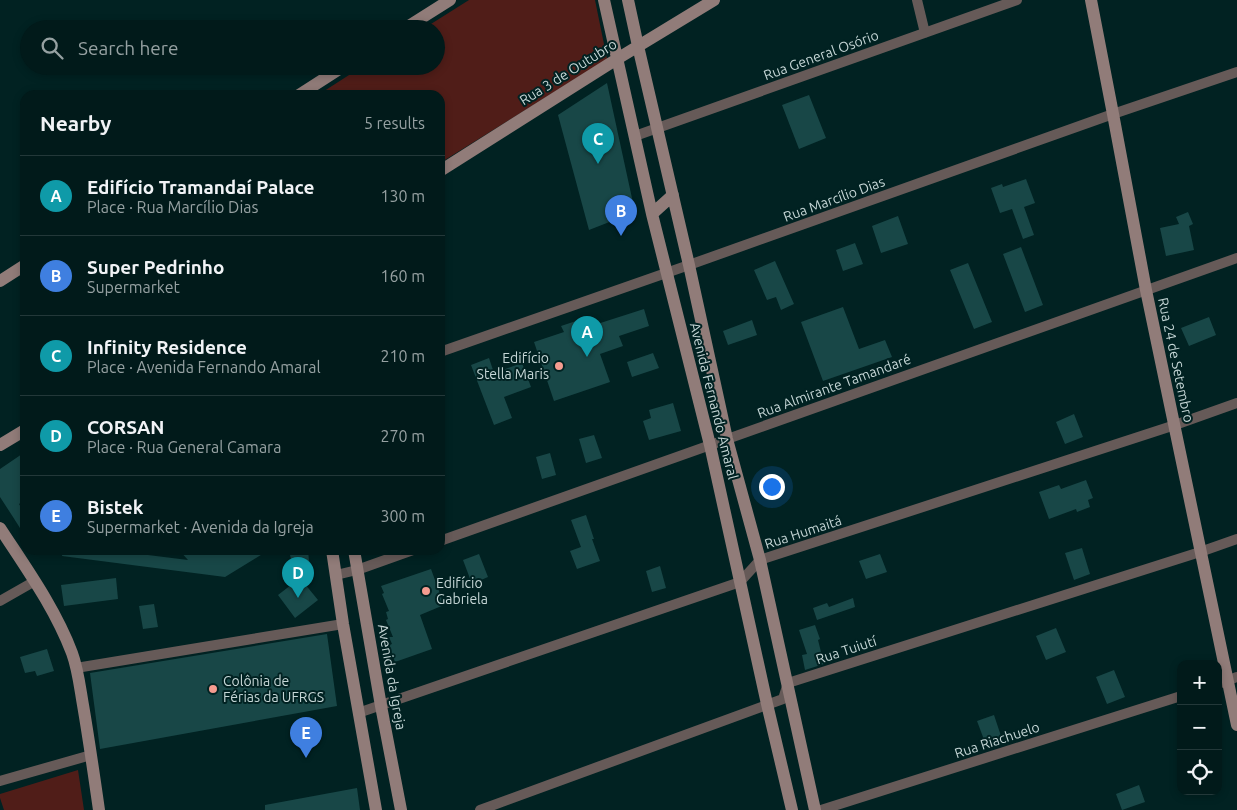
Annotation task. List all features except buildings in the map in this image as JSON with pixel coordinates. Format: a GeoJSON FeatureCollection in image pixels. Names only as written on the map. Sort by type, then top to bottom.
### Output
{"type":"FeatureCollection","features":[{"type":"Feature","properties":{"kind":"street"},"geometry":{"type":"LineString","coordinates":[[418,20],[450,0]]}},
{"type":"Feature","properties":{"kind":"street","name":"Avenida Fernando Amaral"},"geometry":{"type":"LineString","coordinates":[[604,0],[652,214],[710,445],[792,810]]}},
{"type":"Feature","properties":{"kind":"street","name":"Avenida Fernando Amaral"},"geometry":{"type":"LineString","coordinates":[[628,0],[728,439],[760,560],[815,810]]}},
{"type":"Feature","properties":{"kind":"street","name":"Rua 3 de Outubro"},"geometry":{"type":"LineString","coordinates":[[445,168],[714,0]]}},
{"type":"Feature","properties":{"kind":"street"},"geometry":{"type":"LineString","coordinates":[[917,0],[924,33]]}},
{"type":"Feature","properties":{"kind":"street","name":"Rua General Osório"},"geometry":{"type":"LineString","coordinates":[[635,136],[1017,0]]}},
{"type":"Feature","properties":{"kind":"street","name":"Rua 24 de Setembro"},"geometry":{"type":"LineString","coordinates":[[1091,0],[1146,290],[1237,726]]}},
{"type":"Feature","properties":{"kind":"street","name":"Rua Marcílio Dias"},"geometry":{"type":"LineString","coordinates":[[445,350],[1237,72]]}},
{"type":"Feature","properties":{"kind":"street"},"geometry":{"type":"LineString","coordinates":[[306,90],[330,75]]}},
{"type":"Feature","properties":{"kind":"street"},"geometry":{"type":"LineString","coordinates":[[652,214],[673,195]]}},
{"type":"Feature","properties":{"kind":"street","name":"Rua Almirante Tamandaré"},"geometry":{"type":"LineString","coordinates":[[445,538],[1237,258]]}},
{"type":"Feature","properties":{"kind":"street"},"geometry":{"type":"LineString","coordinates":[[0,281],[20,268]]}},
{"type":"Feature","properties":{"kind":"street","name":"Rua Humaitá"},"geometry":{"type":"LineString","coordinates":[[358,713],[740,582],[760,560],[1175,425],[1237,403]]}},
{"type":"Feature","properties":{"kind":"street"},"geometry":{"type":"LineString","coordinates":[[0,445],[20,433]]}},
{"type":"Feature","properties":{"kind":"street"},"geometry":{"type":"LineString","coordinates":[[0,528],[56,617],[72,652],[92,755],[99,810]]}},
{"type":"Feature","properties":{"kind":"street","name":"Rua Tuiutí"},"geometry":{"type":"LineString","coordinates":[[788,683],[1237,539]]}},
{"type":"Feature","properties":{"kind":"street"},"geometry":{"type":"LineString","coordinates":[[333,555],[358,713],[376,810]]}},
{"type":"Feature","properties":{"kind":"street","name":"Avenida da Igreja"},"geometry":{"type":"LineString","coordinates":[[355,555],[401,810]]}},
{"type":"Feature","properties":{"kind":"street"},"geometry":{"type":"LineString","coordinates":[[336,575],[357,570],[399,555]]}},
{"type":"Feature","properties":{"kind":"street"},"geometry":{"type":"LineString","coordinates":[[0,601],[35,581]]}},
{"type":"Feature","properties":{"kind":"street"},"geometry":{"type":"LineString","coordinates":[[76,668],[343,624]]}},
{"type":"Feature","properties":{"kind":"street"},"geometry":{"type":"LineString","coordinates":[[480,810],[784,699],[788,683]]}},
{"type":"Feature","properties":{"kind":"street","name":"Rua Riachuelo"},"geometry":{"type":"LineString","coordinates":[[821,810],[1177,697]]}},
{"type":"Feature","properties":{"kind":"street"},"geometry":{"type":"LineString","coordinates":[[0,781],[92,755]]}},
{"type":"Feature","properties":{"kind":"shaded area"},"geometry":{"type":"Polygon","coordinates":[[[469,0],[595,0],[607,59],[445,160],[445,90],[326,90],[349,75],[445,75],[445,20],[437,20],[469,0]]]}},
{"type":"Feature","properties":{"kind":"shaded area"},"geometry":{"type":"Polygon","coordinates":[[[78,770],[84,810],[4,810],[0,794],[78,770]]]}},
{"type":"Feature","properties":{"kind":"place","name":"Infinity Residence"},"geometry":{"type":"Point","coordinates":[598,164]}},
{"type":"Feature","properties":{"kind":"place","name":"Super Pedrinho"},"geometry":{"type":"Point","coordinates":[621,236]}},
{"type":"Feature","properties":{"kind":"place","name":"Edifício Tramandaí Palace"},"geometry":{"type":"Point","coordinates":[587,357]}},
{"type":"Feature","properties":{"kind":"place","name":"Edifício Stella Maris"},"geometry":{"type":"Point","coordinates":[559,366]}},
{"type":"Feature","properties":{"kind":"place","name":"Edifício Gabriela"},"geometry":{"type":"Point","coordinates":[426,591]}},
{"type":"Feature","properties":{"kind":"place","name":"CORSAN"},"geometry":{"type":"Point","coordinates":[298,598]}},
{"type":"Feature","properties":{"kind":"place","name":"Colônia de Férias da UFRGS"},"geometry":{"type":"Point","coordinates":[213,689]}},
{"type":"Feature","properties":{"kind":"place","name":"Bistek"},"geometry":{"type":"Point","coordinates":[306,758]}}]}
